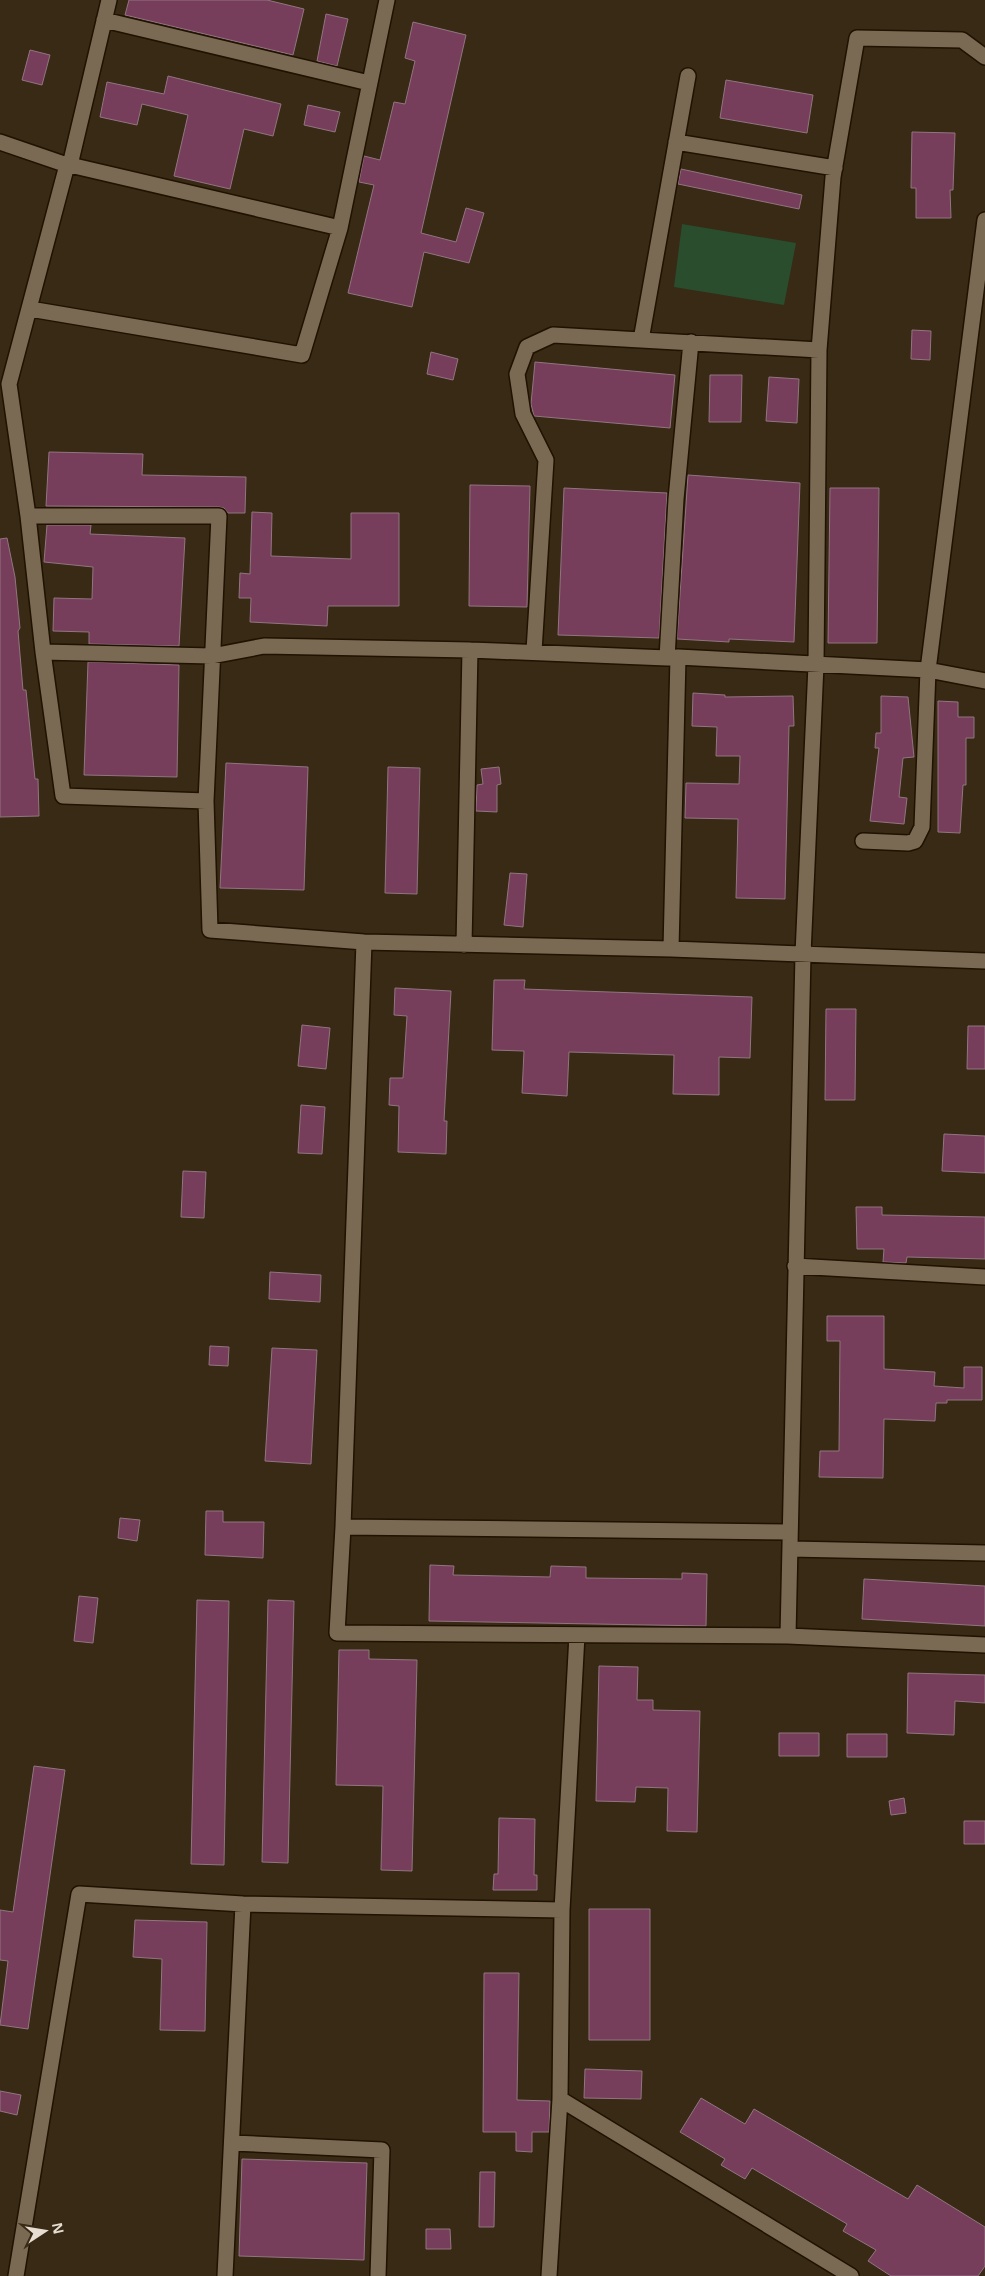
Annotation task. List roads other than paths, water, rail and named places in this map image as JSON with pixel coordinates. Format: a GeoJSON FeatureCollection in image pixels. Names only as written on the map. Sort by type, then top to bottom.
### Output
{"type":"FeatureCollection","features":[{"type":"Feature","properties":{"kind":"lane"},"geometry":{"type":"LineString","coordinates":[[109,0],[68,165],[9,384],[28,516],[43,652],[62,796],[206,801]]}},
{"type":"Feature","properties":{"kind":"lane"},"geometry":{"type":"LineString","coordinates":[[30,309],[302,355],[340,228],[387,0]]}},
{"type":"Feature","properties":{"kind":"lane"},"geometry":{"type":"LineString","coordinates":[[104,20],[370,83]]}},
{"type":"Feature","properties":{"kind":"lane"},"geometry":{"type":"LineString","coordinates":[[788,1636],[803,954],[816,664],[818,350],[835,168],[857,38],[962,40],[985,57]]}},
{"type":"Feature","properties":{"kind":"lane"},"geometry":{"type":"LineString","coordinates":[[640,340],[688,76]]}},
{"type":"Feature","properties":{"kind":"lane"},"geometry":{"type":"LineString","coordinates":[[0,142],[68,165],[340,228]]}},
{"type":"Feature","properties":{"kind":"lane"},"geometry":{"type":"LineString","coordinates":[[676,142],[835,168]]}},
{"type":"Feature","properties":{"kind":"lane"},"geometry":{"type":"LineString","coordinates":[[863,841],[908,844],[915,841],[922,827],[928,670],[985,220]]}},
{"type":"Feature","properties":{"kind":"lane"},"geometry":{"type":"LineString","coordinates":[[534,651],[546,460],[523,414],[517,374],[527,346],[552,335],[818,350]]}},
{"type":"Feature","properties":{"kind":"lane"},"geometry":{"type":"LineString","coordinates":[[671,949],[672,657],[676,499],[691,342]]}},
{"type":"Feature","properties":{"kind":"lane"},"geometry":{"type":"LineString","coordinates":[[28,516],[219,516],[206,801],[210,930],[364,942],[671,949],[985,961]]}},
{"type":"Feature","properties":{"kind":"lane"},"geometry":{"type":"LineString","coordinates":[[43,652],[212,656],[264,646],[534,651],[928,670],[985,681]]}},
{"type":"Feature","properties":{"kind":"lane"},"geometry":{"type":"LineString","coordinates":[[464,945],[470,650]]}},
{"type":"Feature","properties":{"kind":"lane"},"geometry":{"type":"LineString","coordinates":[[364,942],[343,1528],[337,1633],[788,1636],[985,1645]]}},
{"type":"Feature","properties":{"kind":"lane"},"geometry":{"type":"LineString","coordinates":[[795,1266],[985,1277]]}},
{"type":"Feature","properties":{"kind":"lane"},"geometry":{"type":"LineString","coordinates":[[343,1528],[790,1532]]}},
{"type":"Feature","properties":{"kind":"lane"},"geometry":{"type":"LineString","coordinates":[[790,1550],[985,1553]]}},
{"type":"Feature","properties":{"kind":"lane"},"geometry":{"type":"LineString","coordinates":[[549,2276],[560,2099],[562,1910],[577,1635]]}},
{"type":"Feature","properties":{"kind":"lane"},"geometry":{"type":"LineString","coordinates":[[16,2276],[79,1894],[243,1904],[562,1910]]}},
{"type":"Feature","properties":{"kind":"lane"},"geometry":{"type":"LineString","coordinates":[[225,2276],[233,2143],[243,1904]]}},
{"type":"Feature","properties":{"kind":"lane"},"geometry":{"type":"LineString","coordinates":[[560,2099],[852,2276]]}},
{"type":"Feature","properties":{"kind":"lane"},"geometry":{"type":"LineString","coordinates":[[233,2143],[382,2150],[378,2276]]}}]}
